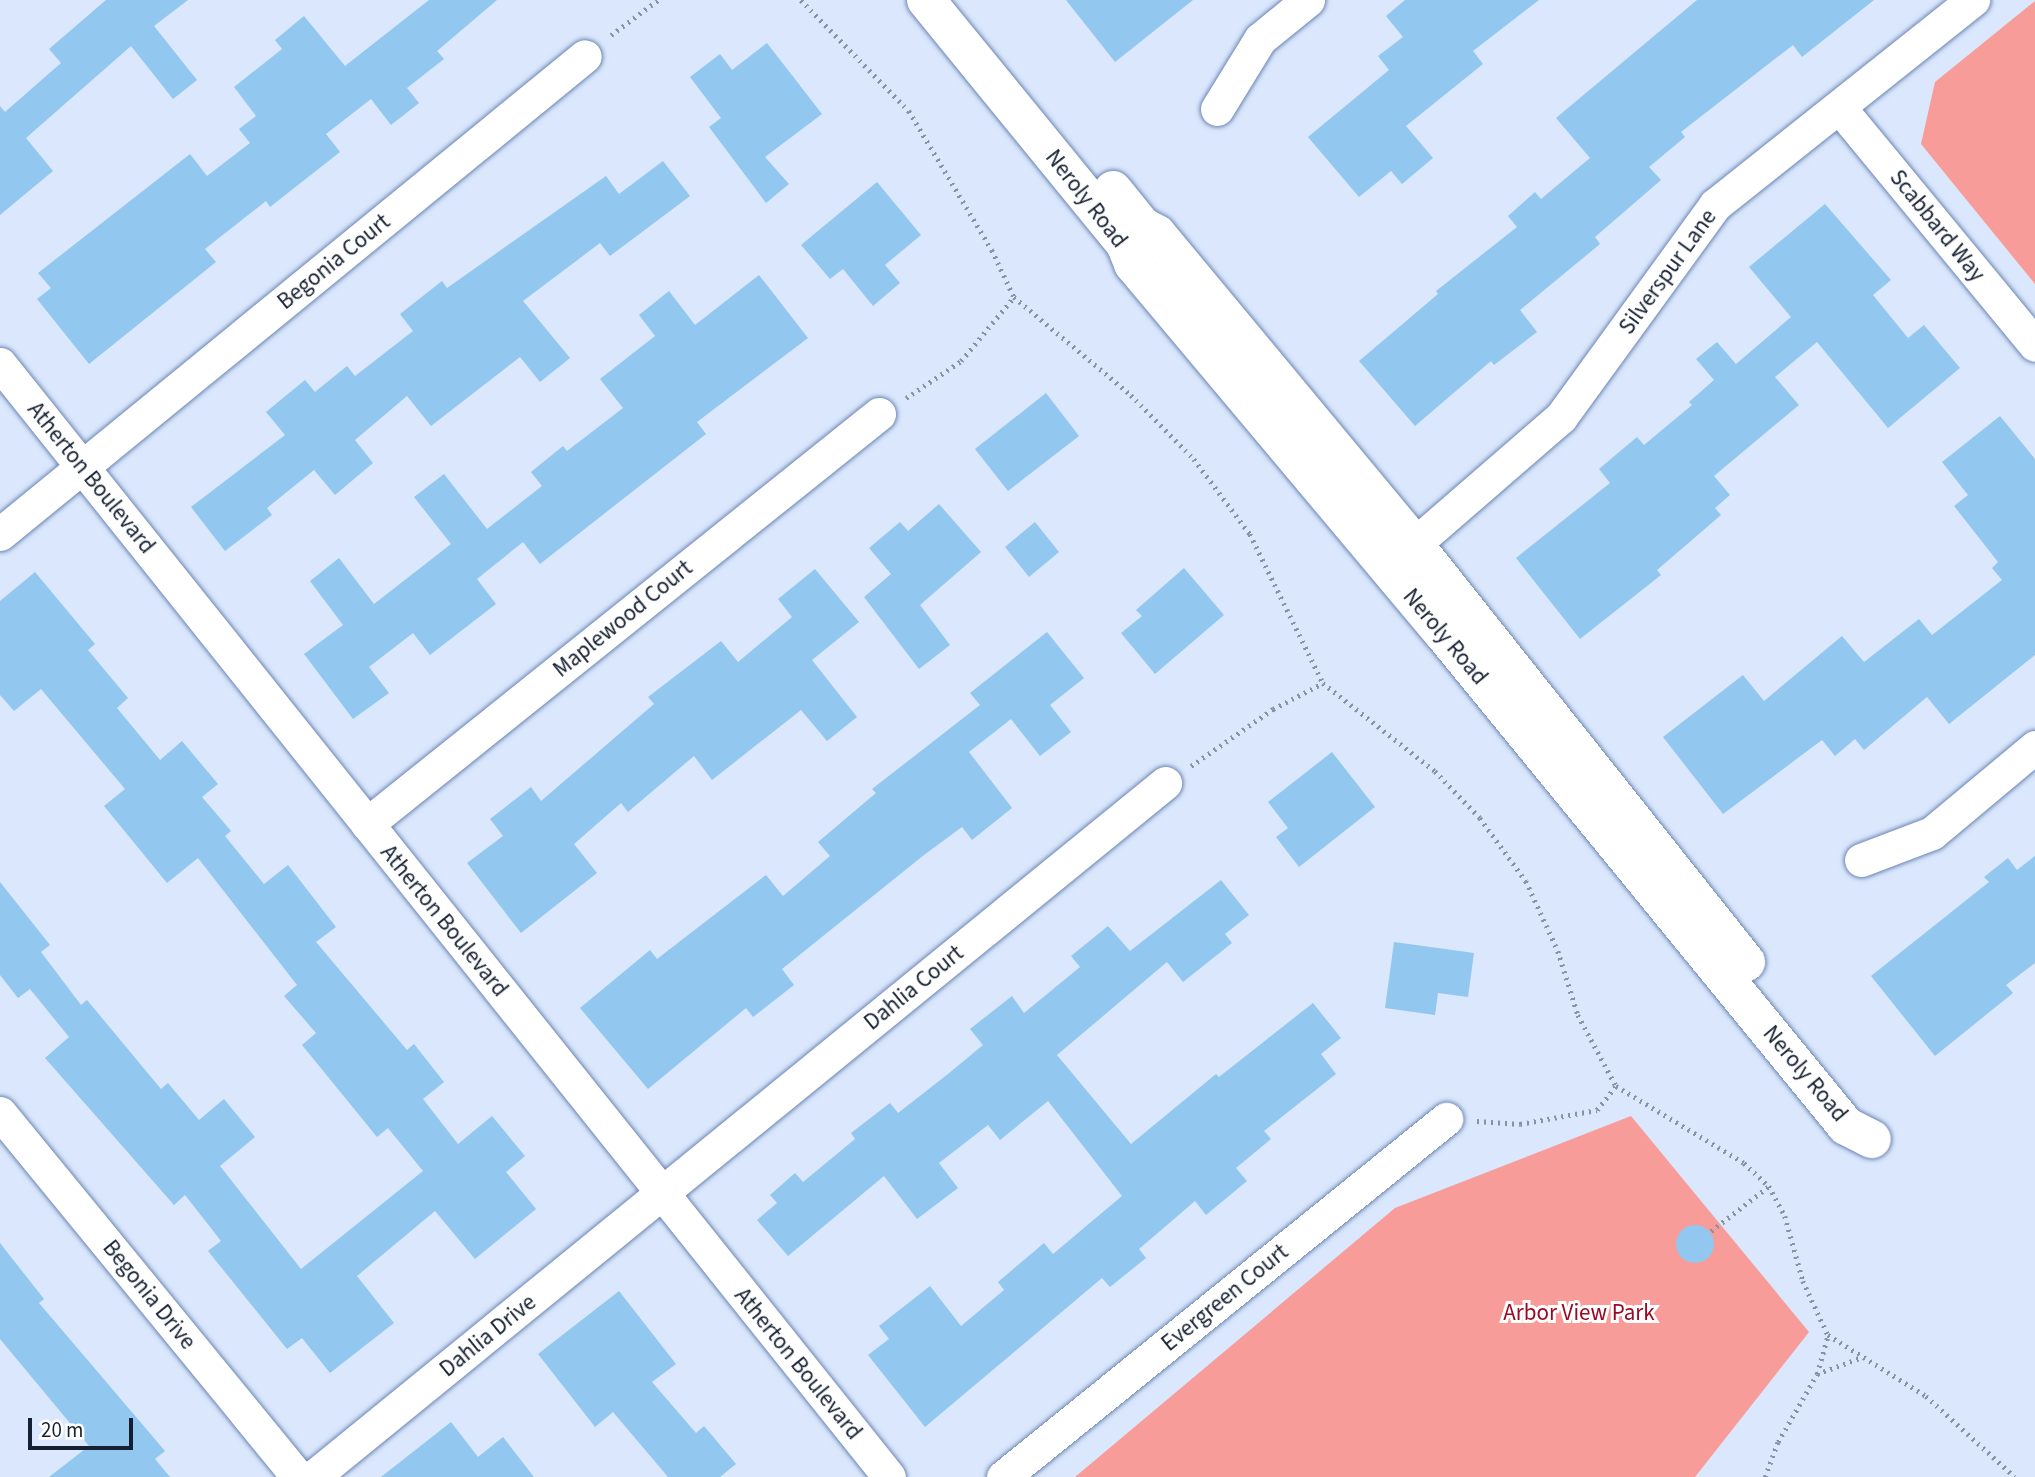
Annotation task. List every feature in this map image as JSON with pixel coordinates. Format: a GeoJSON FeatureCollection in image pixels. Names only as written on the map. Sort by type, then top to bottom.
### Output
{"type":"FeatureCollection","features":[{"type":"Feature","properties":{"kind":"street","name":"Neroly Road"},"geometry":{"type":"LineString","coordinates":[[926,0],[1125,244],[1133,264],[1400,556],[1865,1111],[1872,1139],[1846,1126],[1400,556],[1157,233],[1143,226],[960,0]]}},
{"type":"Feature","properties":{"kind":"street"},"geometry":{"type":"LineString","coordinates":[[1217,109],[1260,38],[1308,0]]}},
{"type":"Feature","properties":{"kind":"street","name":"Silverspur Lane"},"geometry":{"type":"LineString","coordinates":[[1400,556],[1560,418],[1715,205],[1973,0]]}},
{"type":"Feature","properties":{"kind":"street","name":"Begonia Court"},"geometry":{"type":"LineString","coordinates":[[83,468],[585,56]]}},
{"type":"Feature","properties":{"kind":"street","name":"Scabbard Way"},"geometry":{"type":"LineString","coordinates":[[1839,107],[2035,345]]}},
{"type":"Feature","properties":{"kind":"street","name":"Atherton Boulevard"},"geometry":{"type":"LineString","coordinates":[[0,364],[889,1477]]}},
{"type":"Feature","properties":{"kind":"street","name":"Maplewood Court"},"geometry":{"type":"LineString","coordinates":[[367,824],[879,414]]}},
{"type":"Feature","properties":{"kind":"street"},"geometry":{"type":"LineString","coordinates":[[0,534],[83,468]]}},
{"type":"Feature","properties":{"kind":"street"},"geometry":{"type":"LineString","coordinates":[[1861,860],[1932,833],[2035,747]]}},
{"type":"Feature","properties":{"kind":"street","name":"Dahlia Court"},"geometry":{"type":"LineString","coordinates":[[663,1194],[1164,783]]}},
{"type":"Feature","properties":{"kind":"street","name":"Begonia Drive"},"geometry":{"type":"LineString","coordinates":[[0,1113],[298,1477]]}},
{"type":"Feature","properties":{"kind":"street","name":"Evergreen Court"},"geometry":{"type":"LineString","coordinates":[[1003,1477],[1446,1119]]}},
{"type":"Feature","properties":{"kind":"street","name":"Dahlia Drive"},"geometry":{"type":"LineString","coordinates":[[313,1477],[663,1194]]}},
{"type":"Feature","properties":{"kind":"path"},"geometry":{"type":"LineString","coordinates":[[585,56],[658,0]]}},
{"type":"Feature","properties":{"kind":"path"},"geometry":{"type":"LineString","coordinates":[[801,0],[909,111],[992,250],[1014,297],[1131,395],[1194,459],[1250,534],[1323,683],[1435,771],[1480,818],[1526,881],[1558,951],[1577,1014],[1616,1086],[1744,1163],[1769,1186],[1785,1216],[1803,1281],[1829,1335],[1860,1357],[1926,1396],[2015,1477]]}},
{"type":"Feature","properties":{"kind":"path"},"geometry":{"type":"LineString","coordinates":[[879,414],[961,361],[1014,297]]}},
{"type":"Feature","properties":{"kind":"path"},"geometry":{"type":"LineString","coordinates":[[1164,783],[1273,709],[1323,683]]}},
{"type":"Feature","properties":{"kind":"path"},"geometry":{"type":"LineString","coordinates":[[1446,1119],[1520,1124],[1559,1119],[1597,1111],[1616,1086]]}},
{"type":"Feature","properties":{"kind":"path"},"geometry":{"type":"LineString","coordinates":[[1711,1231],[1769,1186]]}},
{"type":"Feature","properties":{"kind":"path"},"geometry":{"type":"LineString","coordinates":[[1765,1477],[1777,1442],[1817,1374],[1829,1335]]}},
{"type":"Feature","properties":{"kind":"path"},"geometry":{"type":"LineString","coordinates":[[1817,1374],[1860,1357]]}},
{"type":"Feature","properties":{"kind":"green space"},"geometry":{"type":"Polygon","coordinates":[[[2035,1],[2035,284],[1921,144],[1935,82],[2035,1]]]}},
{"type":"Feature","properties":{"kind":"green space","name":"Arbor View Park"},"geometry":{"type":"Polygon","coordinates":[[[1631,1116],[1809,1332],[1695,1477],[1075,1477],[1395,1208],[1631,1116]]]}},
{"type":"Feature","properties":{"kind":"building"},"geometry":{"type":"Polygon","coordinates":[[[106,0],[188,0],[154,26],[197,80],[173,99],[131,46],[26,138],[53,171],[0,215],[0,106],[5,112],[61,63],[49,49],[106,0]]]}},
{"type":"Feature","properties":{"kind":"building"},"geometry":{"type":"Polygon","coordinates":[[[429,0],[497,0],[437,51],[444,59],[407,88],[419,103],[391,125],[371,99],[326,134],[340,152],[270,207],[266,201],[205,249],[216,262],[89,364],[37,299],[51,288],[38,273],[190,154],[207,176],[250,143],[239,129],[256,116],[234,87],[282,49],[275,40],[304,16],[345,66],[429,0]]]}},
{"type":"Feature","properties":{"kind":"building"},"geometry":{"type":"Polygon","coordinates":[[[1066,0],[1193,0],[1115,62],[1066,0]]]}},
{"type":"Feature","properties":{"kind":"building"},"geometry":{"type":"Polygon","coordinates":[[[1405,0],[1539,0],[1473,51],[1483,64],[1406,126],[1433,158],[1402,184],[1391,171],[1359,197],[1308,137],[1389,70],[1378,56],[1403,37],[1386,16],[1405,0]]]}},
{"type":"Feature","properties":{"kind":"building"},"geometry":{"type":"Polygon","coordinates":[[[1697,0],[1874,0],[1802,57],[1793,45],[1681,132],[1685,137],[1649,167],[1661,180],[1595,237],[1600,244],[1520,310],[1537,332],[1494,365],[1491,361],[1415,426],[1359,361],[1438,294],[1436,291],[1517,227],[1508,216],[1535,192],[1541,199],[1590,158],[1556,118],[1697,0]]]}},
{"type":"Feature","properties":{"kind":"building"},"geometry":{"type":"Polygon","coordinates":[[[767,43],[822,114],[765,157],[789,184],[766,203],[709,127],[721,118],[690,77],[720,54],[732,70],[767,43]]]}},
{"type":"Feature","properties":{"kind":"building"},"geometry":{"type":"Polygon","coordinates":[[[663,161],[690,196],[610,256],[600,243],[523,301],[570,358],[540,382],[520,357],[431,426],[407,396],[355,440],[373,463],[335,495],[314,470],[267,508],[272,515],[225,551],[191,507],[285,435],[266,412],[305,380],[315,392],[347,366],[355,376],[413,331],[400,314],[442,281],[447,288],[606,176],[619,194],[663,161]]]}},
{"type":"Feature","properties":{"kind":"building"},"geometry":{"type":"Polygon","coordinates":[[[877,182],[921,235],[885,265],[900,283],[873,306],[843,269],[830,279],[801,245],[877,182]]]}},
{"type":"Feature","properties":{"kind":"building"},"geometry":{"type":"Polygon","coordinates":[[[1825,204],[1891,280],[1873,295],[1908,338],[1924,325],[1960,368],[1888,428],[1817,342],[1775,377],[1799,405],[1714,476],[1730,495],[1715,508],[1721,515],[1657,570],[1661,575],[1580,639],[1516,558],[1610,483],[1599,469],[1637,437],[1644,445],[1692,405],[1689,402],[1714,380],[1696,359],[1717,342],[1736,364],[1791,317],[1749,267],[1825,204]]]}},
{"type":"Feature","properties":{"kind":"building"},"geometry":{"type":"Polygon","coordinates":[[[759,275],[808,338],[697,422],[706,434],[540,564],[523,542],[477,579],[496,604],[430,655],[413,633],[369,667],[389,693],[353,719],[304,654],[343,625],[310,581],[339,558],[374,604],[451,544],[414,497],[444,474],[487,529],[542,486],[531,472],[563,446],[567,451],[623,408],[600,379],[655,336],[639,315],[669,291],[695,325],[759,275]]]}},
{"type":"Feature","properties":{"kind":"building"},"geometry":{"type":"Polygon","coordinates":[[[1046,393],[1079,436],[1008,491],[975,449],[1046,393]]]}},
{"type":"Feature","properties":{"kind":"building"},"geometry":{"type":"Polygon","coordinates":[[[2000,416],[2035,459],[2035,655],[1949,724],[1927,697],[1864,750],[1855,739],[1835,756],[1822,740],[1723,814],[1663,737],[1743,675],[1764,701],[1842,636],[1864,662],[1919,619],[1932,635],[2002,580],[1992,568],[1998,562],[1954,506],[1968,495],[1942,462],[2000,416]]]}},
{"type":"Feature","properties":{"kind":"building"},"geometry":{"type":"Polygon","coordinates":[[[939,504],[981,552],[920,605],[950,645],[919,669],[864,597],[891,574],[869,548],[900,522],[908,531],[939,504]]]}},
{"type":"Feature","properties":{"kind":"building"},"geometry":{"type":"Polygon","coordinates":[[[1035,522],[1059,552],[1029,577],[1005,547],[1035,522]]]}},
{"type":"Feature","properties":{"kind":"building"},"geometry":{"type":"Polygon","coordinates":[[[1184,568],[1224,615],[1155,674],[1121,633],[1142,616],[1136,610],[1184,568]]]}},
{"type":"Feature","properties":{"kind":"building"},"geometry":{"type":"Polygon","coordinates":[[[815,569],[859,622],[812,660],[857,717],[827,741],[801,710],[712,780],[694,756],[628,812],[621,803],[574,844],[597,873],[521,933],[467,863],[503,836],[490,819],[531,787],[541,801],[654,704],[648,697],[721,641],[738,662],[792,617],[778,599],[815,569]]]}},
{"type":"Feature","properties":{"kind":"building"},"geometry":{"type":"Polygon","coordinates":[[[35,572],[95,644],[88,650],[128,698],[117,708],[160,760],[182,741],[218,784],[202,797],[231,831],[225,836],[264,884],[288,865],[336,927],[316,942],[407,1050],[414,1044],[444,1082],[423,1099],[458,1144],[492,1116],[525,1156],[506,1172],[536,1209],[475,1259],[435,1211],[357,1276],[394,1323],[330,1373],[302,1338],[287,1349],[208,1251],[221,1241],[185,1195],[174,1205],[45,1058],[69,1037],[30,989],[18,998],[0,975],[0,882],[50,945],[41,952],[81,1005],[87,1000],[161,1089],[168,1083],[199,1120],[224,1099],[255,1137],[220,1166],[301,1269],[423,1171],[388,1128],[377,1137],[302,1045],[316,1033],[284,996],[297,985],[198,858],[167,883],[104,806],[125,789],[41,689],[14,711],[0,695],[0,601],[35,572]]]}},
{"type":"Feature","properties":{"kind":"building"},"geometry":{"type":"Polygon","coordinates":[[[1047,632],[1084,678],[1050,705],[1071,732],[1040,756],[1011,719],[969,752],[1012,808],[972,840],[962,827],[924,855],[782,969],[794,985],[753,1017],[746,1008],[648,1089],[580,1008],[650,950],[657,959],[766,875],[783,896],[830,856],[818,842],[876,793],[872,789],[980,705],[970,693],[1047,632]]]}},
{"type":"Feature","properties":{"kind":"building"},"geometry":{"type":"Polygon","coordinates":[[[1332,752],[1375,807],[1299,867],[1276,837],[1288,828],[1268,802],[1332,752]]]}},
{"type":"Feature","properties":{"kind":"building"},"geometry":{"type":"Polygon","coordinates":[[[2035,856],[2035,963],[2006,985],[2013,993],[1935,1056],[1871,976],[1989,882],[1984,877],[2008,858],[2017,870],[2035,856]]]}},
{"type":"Feature","properties":{"kind":"building"},"geometry":{"type":"Polygon","coordinates":[[[1221,880],[1249,915],[1225,934],[1232,943],[1183,982],[1167,962],[1057,1055],[1131,1144],[1216,1074],[1219,1077],[1313,1003],[1341,1038],[1321,1054],[1336,1074],[1264,1131],[1271,1139],[1236,1168],[1247,1181],[1206,1215],[1195,1201],[1139,1249],[1146,1258],[1110,1287],[1102,1278],[925,1427],[868,1355],[889,1339],[879,1326],[930,1286],[961,1326],[1004,1290],[998,1282],[1044,1243],[1053,1254],[1122,1196],[1048,1101],[1000,1140],[988,1125],[939,1163],[958,1188],[917,1219],[884,1176],[788,1256],[757,1220],[777,1203],[770,1195],[795,1173],[803,1182],[855,1139],[851,1133],[890,1103],[898,1113],[948,1074],[983,1045],[970,1029],[1012,996],[1024,1013],[1080,967],[1071,956],[1108,926],[1130,951],[1221,880]]]}},
{"type":"Feature","properties":{"kind":"building"},"geometry":{"type":"Polygon","coordinates":[[[1394,942],[1474,953],[1468,997],[1438,993],[1435,1015],[1385,1008],[1394,942]]]}},
{"type":"Feature","properties":{"kind":"building"},"geometry":{"type":"Polygon","coordinates":[[[1695,1225],[1708,1231],[1714,1244],[1708,1257],[1695,1263],[1682,1257],[1676,1244],[1682,1231],[1695,1225]]]}},
{"type":"Feature","properties":{"kind":"building"},"geometry":{"type":"Polygon","coordinates":[[[0,1243],[44,1299],[39,1303],[165,1451],[155,1459],[170,1477],[49,1477],[89,1446],[0,1339],[0,1243]]]}},
{"type":"Feature","properties":{"kind":"building"},"geometry":{"type":"Polygon","coordinates":[[[619,1291],[676,1364],[652,1382],[696,1433],[704,1426],[736,1464],[720,1477],[668,1477],[613,1412],[595,1427],[538,1354],[619,1291]]]}},
{"type":"Feature","properties":{"kind":"building"},"geometry":{"type":"Polygon","coordinates":[[[451,1422],[478,1457],[503,1437],[534,1477],[381,1477],[451,1422]]]}}]}
